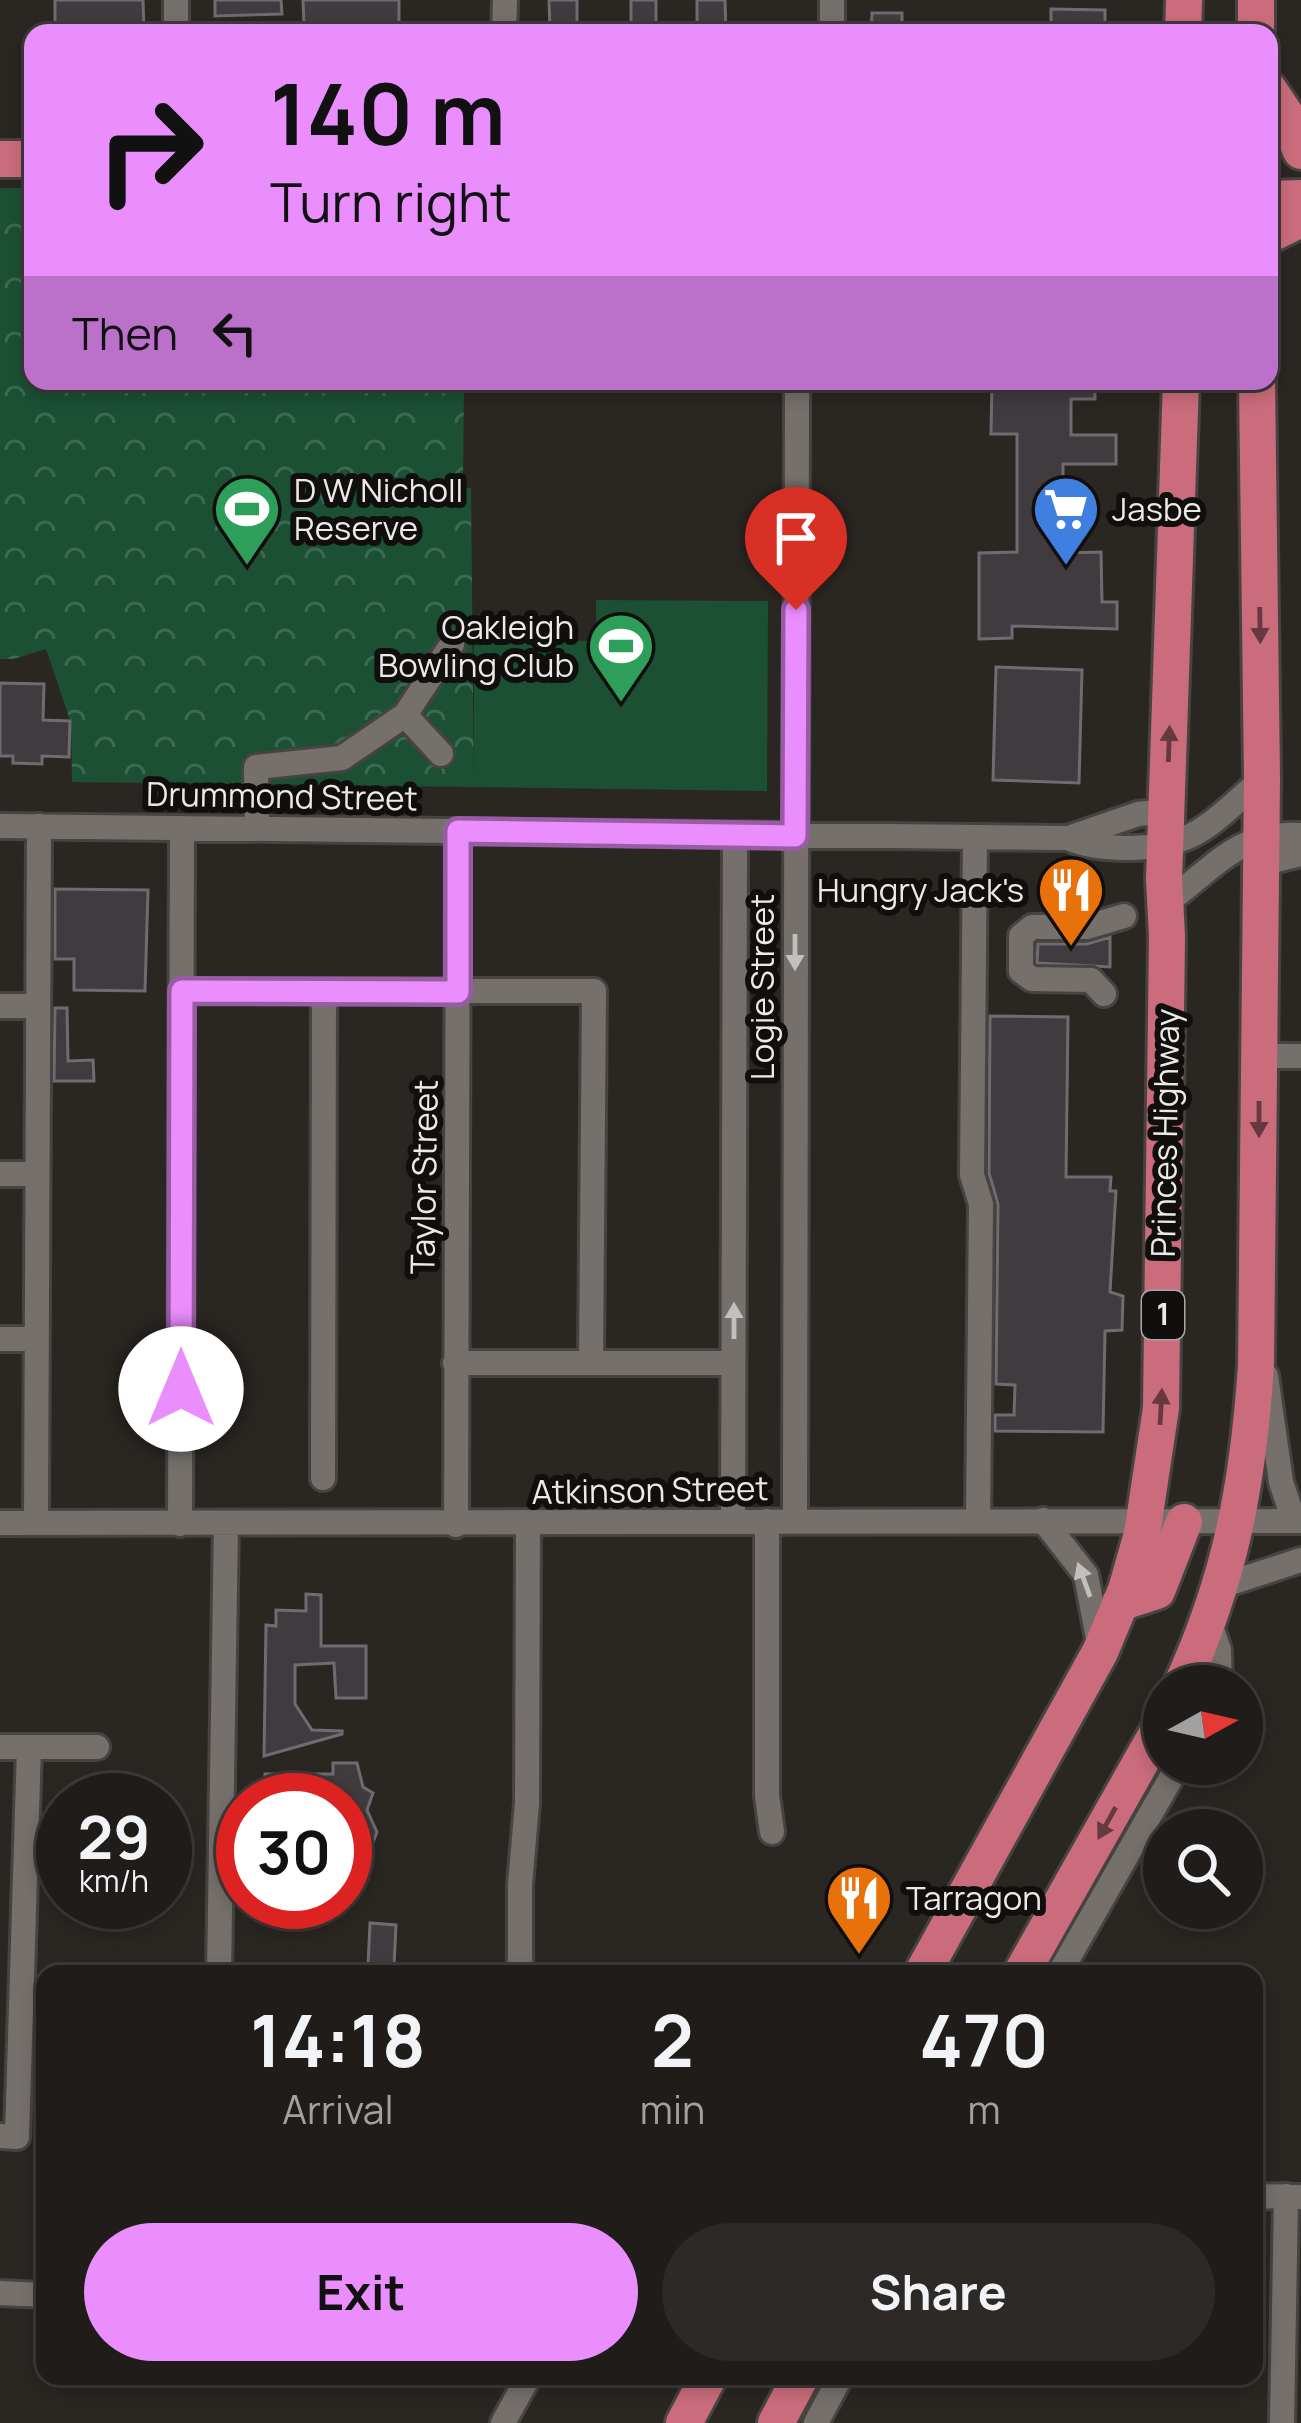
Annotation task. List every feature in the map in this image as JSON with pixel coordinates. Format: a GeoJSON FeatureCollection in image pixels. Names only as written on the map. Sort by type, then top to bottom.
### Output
{"type":"FeatureCollection","features":[{"type":"Feature","properties":{"kind":"highway"},"geometry":{"type":"LineString","coordinates":[[1278,104],[1301,153]]}},
{"type":"Feature","properties":{"kind":"highway","name":"Princes Highway"},"geometry":{"type":"LineString","coordinates":[[927,1965],[1100,1652],[1144,1523],[1158,1447],[1166,829],[1180,390]]}},
{"type":"Feature","properties":{"kind":"highway"},"geometry":{"type":"LineString","coordinates":[[1190,1665],[1215,1604],[1239,1521],[1252,1438],[1258,1314],[1262,779],[1257,390]]}},
{"type":"Feature","properties":{"kind":"highway"},"geometry":{"type":"LineString","coordinates":[[1120,1604],[1157,1591],[1184,1522]]}},
{"type":"Feature","properties":{"kind":"highway"},"geometry":{"type":"LineString","coordinates":[[1026,1965],[1143,1757]]}},
{"type":"Feature","properties":{"kind":"highway"},"geometry":{"type":"LineString","coordinates":[[684,2423],[704,2385]]}},
{"type":"Feature","properties":{"kind":"highway"},"geometry":{"type":"LineString","coordinates":[[776,2423],[796,2385]]}},
{"type":"Feature","properties":{"kind":"street","name":"Logie Street"},"geometry":{"type":"LineString","coordinates":[[795,1520],[797,390]]}},
{"type":"Feature","properties":{"kind":"street"},"geometry":{"type":"LineString","coordinates":[[257,828],[256,766],[343,758],[405,715],[452,644]]}},
{"type":"Feature","properties":{"kind":"street"},"geometry":{"type":"LineString","coordinates":[[405,715],[441,754]]}},
{"type":"Feature","properties":{"kind":"street","name":"Drummond Street"},"geometry":{"type":"LineString","coordinates":[[0,826],[1068,838],[1138,814],[1166,829],[1198,834],[1262,779]]}},
{"type":"Feature","properties":{"kind":"street"},"geometry":{"type":"LineString","coordinates":[[36,1523],[39,826]]}},
{"type":"Feature","properties":{"kind":"street"},"geometry":{"type":"LineString","coordinates":[[180,1524],[182,828]]}},
{"type":"Feature","properties":{"kind":"street","name":"Drummond Street"},"geometry":{"type":"LineString","coordinates":[[1068,838],[1082,845],[1166,829]]}},
{"type":"Feature","properties":{"kind":"street","name":"Taylor Street"},"geometry":{"type":"LineString","coordinates":[[456,1525],[458,831]]}},
{"type":"Feature","properties":{"kind":"street","name":"Logie Street"},"geometry":{"type":"LineString","coordinates":[[733,1522],[735,835]]}},
{"type":"Feature","properties":{"kind":"street"},"geometry":{"type":"LineString","coordinates":[[1166,903],[1223,856],[1261,850],[1301,835]]}},
{"type":"Feature","properties":{"kind":"street"},"geometry":{"type":"LineString","coordinates":[[975,837],[972,1174],[981,1204],[978,1520]]}},
{"type":"Feature","properties":{"kind":"street"},"geometry":{"type":"LineString","coordinates":[[1261,850],[1301,854]]}},
{"type":"Feature","properties":{"kind":"street"},"geometry":{"type":"LineString","coordinates":[[1104,994],[1091,980],[1033,979],[1021,971],[1021,936],[1031,927],[1087,926],[1124,916]]}},
{"type":"Feature","properties":{"kind":"street"},"geometry":{"type":"LineString","coordinates":[[182,991],[594,991],[591,1363]]}},
{"type":"Feature","properties":{"kind":"street"},"geometry":{"type":"LineString","coordinates":[[323,992],[323,1478]]}},
{"type":"Feature","properties":{"kind":"street"},"geometry":{"type":"LineString","coordinates":[[0,1006],[37,1006]]}},
{"type":"Feature","properties":{"kind":"street"},"geometry":{"type":"LineString","coordinates":[[1259,1056],[1301,1056]]}},
{"type":"Feature","properties":{"kind":"street"},"geometry":{"type":"LineString","coordinates":[[0,1174],[37,1174]]}},
{"type":"Feature","properties":{"kind":"street"},"geometry":{"type":"LineString","coordinates":[[1258,1314],[1281,1482],[1298,1521]]}},
{"type":"Feature","properties":{"kind":"street"},"geometry":{"type":"LineString","coordinates":[[0,1339],[36,1339]]}},
{"type":"Feature","properties":{"kind":"street"},"geometry":{"type":"LineString","coordinates":[[455,1363],[734,1363]]}},
{"type":"Feature","properties":{"kind":"street"},"geometry":{"type":"LineString","coordinates":[[1043,1520],[1086,1575],[1100,1652]]}},
{"type":"Feature","properties":{"kind":"street"},"geometry":{"type":"LineString","coordinates":[[766,1521],[766,1796],[772,1832]]}},
{"type":"Feature","properties":{"kind":"street","name":"Atkinson Street"},"geometry":{"type":"LineString","coordinates":[[0,1523],[1298,1521]]}},
{"type":"Feature","properties":{"kind":"street"},"geometry":{"type":"LineString","coordinates":[[219,1965],[226,1523]]}},
{"type":"Feature","properties":{"kind":"street"},"geometry":{"type":"LineString","coordinates":[[520,1965],[527,1803],[528,1525]]}},
{"type":"Feature","properties":{"kind":"street"},"geometry":{"type":"LineString","coordinates":[[1219,1665],[1215,1604],[1301,1559]]}},
{"type":"Feature","properties":{"kind":"street"},"geometry":{"type":"LineString","coordinates":[[0,1747],[97,1747]]}},
{"type":"Feature","properties":{"kind":"street"},"geometry":{"type":"LineString","coordinates":[[0,2136],[16,2137],[29,1747]]}},
{"type":"Feature","properties":{"kind":"street"},"geometry":{"type":"LineString","coordinates":[[1067,1965],[1167,1785]]}},
{"type":"Feature","properties":{"kind":"street"},"geometry":{"type":"LineString","coordinates":[[1263,2196],[1293,2197],[1282,2423]]}},
{"type":"Feature","properties":{"kind":"street"},"geometry":{"type":"LineString","coordinates":[[0,2293],[36,2294]]}},
{"type":"Feature","properties":{"kind":"street"},"geometry":{"type":"LineString","coordinates":[[503,2423],[524,2385]]}},
{"type":"Feature","properties":{"kind":"street"},"geometry":{"type":"LineString","coordinates":[[816,2423],[836,2385]]}},
{"type":"Feature","properties":{"kind":"green space","name":"D W Nicholl Reserve"},"geometry":{"type":"Polygon","coordinates":[[[0,188],[24,188],[24,390],[464,390],[463,487],[471,488],[474,787],[72,782],[71,723],[46,649],[0,659],[0,188]]]}},
{"type":"Feature","properties":{"kind":"green space","name":"Oakleigh Bowling Club"},"geometry":{"type":"Polygon","coordinates":[[[596,600],[768,601],[767,791],[474,787],[474,639],[596,641],[596,600]]]}},
{"type":"Feature","properties":{"kind":"building"},"geometry":{"type":"Polygon","coordinates":[[[55,0],[143,0],[144,24],[55,24],[55,0]]]}},
{"type":"Feature","properties":{"kind":"building"},"geometry":{"type":"Polygon","coordinates":[[[215,0],[281,0],[282,14],[215,16],[215,0]]]}},
{"type":"Feature","properties":{"kind":"building"},"geometry":{"type":"Polygon","coordinates":[[[303,0],[399,0],[399,24],[304,24],[303,0]]]}},
{"type":"Feature","properties":{"kind":"building"},"geometry":{"type":"Polygon","coordinates":[[[549,0],[577,0],[577,24],[550,24],[549,0]]]}},
{"type":"Feature","properties":{"kind":"building"},"geometry":{"type":"Polygon","coordinates":[[[631,0],[656,0],[656,24],[631,24],[631,0]]]}},
{"type":"Feature","properties":{"kind":"building"},"geometry":{"type":"Polygon","coordinates":[[[697,0],[725,0],[726,24],[697,24],[697,0]]]}},
{"type":"Feature","properties":{"kind":"building"},"geometry":{"type":"Polygon","coordinates":[[[1051,9],[1105,10],[1105,24],[1051,24],[1051,9]]]}},
{"type":"Feature","properties":{"kind":"building"},"geometry":{"type":"Polygon","coordinates":[[[872,13],[902,13],[902,24],[871,24],[872,13]]]}},
{"type":"Feature","properties":{"kind":"building"},"geometry":{"type":"Polygon","coordinates":[[[992,390],[1095,390],[1095,399],[1071,399],[1071,435],[1116,435],[1116,464],[1063,464],[1063,553],[1101,552],[1102,602],[1117,602],[1117,629],[1012,626],[1012,638],[979,639],[979,553],[1017,552],[1017,434],[991,434],[992,390]]]}},
{"type":"Feature","properties":{"kind":"building"},"geometry":{"type":"Polygon","coordinates":[[[996,667],[1082,670],[1079,783],[993,780],[996,667]]]}},
{"type":"Feature","properties":{"kind":"building"},"geometry":{"type":"Polygon","coordinates":[[[0,683],[44,684],[43,720],[70,721],[69,757],[42,756],[42,764],[13,763],[13,756],[0,756],[0,683]]]}},
{"type":"Feature","properties":{"kind":"building"},"geometry":{"type":"Polygon","coordinates":[[[55,889],[148,890],[145,991],[74,990],[74,959],[55,959],[55,889]]]}},
{"type":"Feature","properties":{"kind":"building"},"geometry":{"type":"Polygon","coordinates":[[[1110,937],[1110,967],[1037,963],[1038,944],[1087,944],[1110,937]]]}},
{"type":"Feature","properties":{"kind":"building"},"geometry":{"type":"Polygon","coordinates":[[[55,1008],[67,1008],[68,1061],[93,1060],[94,1081],[54,1081],[55,1008]]]}},
{"type":"Feature","properties":{"kind":"building"},"geometry":{"type":"Polygon","coordinates":[[[990,1016],[1068,1017],[1066,1177],[1111,1177],[1110,1191],[1116,1191],[1110,1292],[1123,1296],[1122,1330],[1105,1331],[1103,1432],[995,1431],[995,1415],[1014,1415],[1015,1385],[996,1384],[998,1204],[989,1173],[990,1016]]]}},
{"type":"Feature","properties":{"kind":"building"},"geometry":{"type":"Polygon","coordinates":[[[306,1594],[321,1595],[321,1646],[366,1646],[366,1698],[336,1698],[334,1663],[295,1665],[295,1704],[312,1730],[342,1734],[264,1756],[266,1625],[276,1626],[276,1610],[306,1611],[306,1594]]]}},
{"type":"Feature","properties":{"kind":"building"},"geometry":{"type":"Polygon","coordinates":[[[333,1763],[357,1763],[360,1773],[333,1773],[333,1763]]]}},
{"type":"Feature","properties":{"kind":"building"},"geometry":{"type":"Polygon","coordinates":[[[372,1923],[396,1925],[394,1965],[368,1965],[372,1923]]]}},
{"type":"Feature","properties":{"kind":"place","name":"D W Nicholl Reserve"},"geometry":{"type":"Point","coordinates":[247,568]}},
{"type":"Feature","properties":{"kind":"place","name":"Jasbe"},"geometry":{"type":"Point","coordinates":[1066,568]}},
{"type":"Feature","properties":{"kind":"place","name":"Oakleigh Bowling Club"},"geometry":{"type":"Point","coordinates":[621,705]}},
{"type":"Feature","properties":{"kind":"place","name":"Hungry Jack's"},"geometry":{"type":"Point","coordinates":[1071,949]}},
{"type":"Feature","properties":{"kind":"place","name":"Tarragon"},"geometry":{"type":"Point","coordinates":[859,1957]}},
{"type":"Feature","properties":{"kind":"route"},"geometry":{"type":"LineString","coordinates":[[181,1389],[182,991],[458,992],[458,831],[795,836],[796,610]]}}]}
